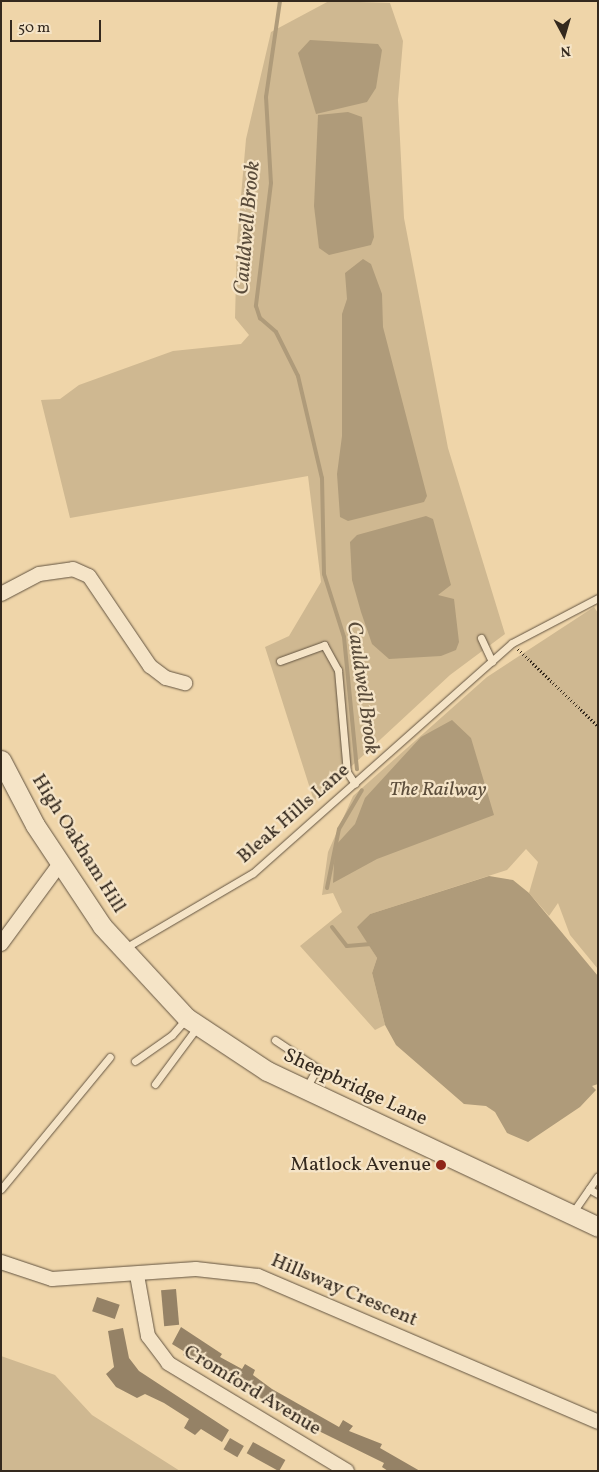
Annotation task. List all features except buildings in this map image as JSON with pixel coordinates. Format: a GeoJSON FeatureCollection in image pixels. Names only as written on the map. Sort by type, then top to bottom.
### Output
{"type":"FeatureCollection","features":[{"type":"Feature","properties":{"kind":"street"},"geometry":{"type":"LineString","coordinates":[[1,594],[39,574],[73,569],[89,576],[150,666],[166,678],[185,683]]}},
{"type":"Feature","properties":{"kind":"street","name":"High Oakham Hill"},"geometry":{"type":"LineString","coordinates":[[1,760],[59,865],[120,950]]}},
{"type":"Feature","properties":{"kind":"street"},"geometry":{"type":"LineString","coordinates":[[1,944],[59,865]]}},
{"type":"Feature","properties":{"kind":"street","name":"Sheepbridge Lane"},"geometry":{"type":"LineString","coordinates":[[120,950],[192,1022],[267,1071],[598,1227]]}},
{"type":"Feature","properties":{"kind":"street","name":"Hillsway Crescent"},"geometry":{"type":"LineString","coordinates":[[1,1262],[52,1279],[136,1275],[196,1269],[258,1276],[598,1422]]}},
{"type":"Feature","properties":{"kind":"street","name":"Cromford Avenue"},"geometry":{"type":"LineString","coordinates":[[136,1275],[148,1336],[168,1363],[347,1471]]}},
{"type":"Feature","properties":{"kind":"lane","name":"Bleak Hills Lane"},"geometry":{"type":"LineString","coordinates":[[120,950],[253,873],[512,643],[598,598]]}},
{"type":"Feature","properties":{"kind":"lane"},"geometry":{"type":"LineString","coordinates":[[480,638],[492,662]]}},
{"type":"Feature","properties":{"kind":"lane"},"geometry":{"type":"LineString","coordinates":[[280,661],[324,645],[338,670],[348,772],[355,784]]}},
{"type":"Feature","properties":{"kind":"lane"},"geometry":{"type":"LineString","coordinates":[[135,1061],[192,1022]]}},
{"type":"Feature","properties":{"kind":"lane"},"geometry":{"type":"LineString","coordinates":[[156,1084],[192,1022]]}},
{"type":"Feature","properties":{"kind":"lane"},"geometry":{"type":"LineString","coordinates":[[275,1040],[317,1068],[306,1090]]}},
{"type":"Feature","properties":{"kind":"lane"},"geometry":{"type":"LineString","coordinates":[[1,1189],[110,1057]]}},
{"type":"Feature","properties":{"kind":"lane"},"geometry":{"type":"LineString","coordinates":[[571,1215],[598,1176]]}},
{"type":"Feature","properties":{"kind":"lane"},"geometry":{"type":"LineString","coordinates":[[589,1189],[598,1194]]}},
{"type":"Feature","properties":{"kind":"path"},"geometry":{"type":"LineString","coordinates":[[512,643],[598,726]]}},
{"type":"Feature","properties":{"kind":"green space"},"geometry":{"type":"Polygon","coordinates":[[[329,1],[390,3],[403,41],[398,100],[404,218],[448,448],[505,634],[450,675],[314,801],[265,647],[289,636],[321,582],[308,476],[70,518],[41,400],[60,399],[79,385],[173,351],[241,344],[249,335],[235,318],[237,242],[246,139],[271,32],[329,1]]]}},
{"type":"Feature","properties":{"kind":"green space"},"geometry":{"type":"Polygon","coordinates":[[[594,607],[598,613],[598,969],[570,935],[558,903],[549,916],[529,893],[538,862],[526,849],[507,870],[370,914],[358,927],[377,958],[372,973],[385,1025],[375,1030],[300,946],[342,912],[333,893],[322,895],[328,852],[353,796],[487,677],[594,607]]]}},
{"type":"Feature","properties":{"kind":"green space"},"geometry":{"type":"Polygon","coordinates":[[[1,1356],[55,1375],[92,1415],[180,1471],[1,1471],[1,1356]]]}},
{"type":"Feature","properties":{"kind":"shaded area"},"geometry":{"type":"Polygon","coordinates":[[[310,40],[378,44],[382,50],[376,88],[367,102],[316,114],[298,53],[310,40]]]}},
{"type":"Feature","properties":{"kind":"shaded area"},"geometry":{"type":"Polygon","coordinates":[[[348,112],[362,117],[374,237],[371,245],[329,255],[319,248],[314,206],[318,115],[348,112]]]}},
{"type":"Feature","properties":{"kind":"shaded area"},"geometry":{"type":"Polygon","coordinates":[[[363,259],[371,264],[382,294],[383,327],[427,496],[424,502],[348,521],[340,517],[337,474],[342,436],[342,314],[347,299],[345,273],[363,259]]]}},
{"type":"Feature","properties":{"kind":"shaded area"},"geometry":{"type":"Polygon","coordinates":[[[426,516],[433,519],[451,585],[438,595],[454,599],[459,642],[456,650],[441,656],[389,659],[372,644],[361,612],[352,580],[350,542],[357,535],[426,516]]]}},
{"type":"Feature","properties":{"kind":"shaded area","name":"The Railway"},"geometry":{"type":"Polygon","coordinates":[[[452,720],[471,738],[494,815],[377,859],[333,883],[335,846],[355,824],[365,798],[421,737],[452,720]]]}},
{"type":"Feature","properties":{"kind":"shaded area"},"geometry":{"type":"Polygon","coordinates":[[[489,876],[513,880],[529,893],[598,976],[598,1084],[592,1086],[596,1090],[580,1107],[528,1142],[507,1133],[495,1112],[486,1106],[464,1104],[396,1045],[385,1025],[372,973],[377,958],[357,927],[370,914],[489,876]]]}},
{"type":"Feature","properties":{"kind":"waterway","name":"Cauldwell Brook"},"geometry":{"type":"LineString","coordinates":[[280,1],[266,97],[271,183],[256,306],[260,318],[276,332],[298,376],[322,478],[324,574],[344,637],[357,769]]}},
{"type":"Feature","properties":{"kind":"waterway","name":"Cauldwell Brook"},"geometry":{"type":"LineString","coordinates":[[327,888],[339,829],[362,790]]}},
{"type":"Feature","properties":{"kind":"waterway","name":"Cauldwell Brook"},"geometry":{"type":"LineString","coordinates":[[332,927],[347,946],[371,944]]}},
{"type":"Feature","properties":{"kind":"place","name":"Matlock Avenue"},"geometry":{"type":"Point","coordinates":[441,1165]}}]}
